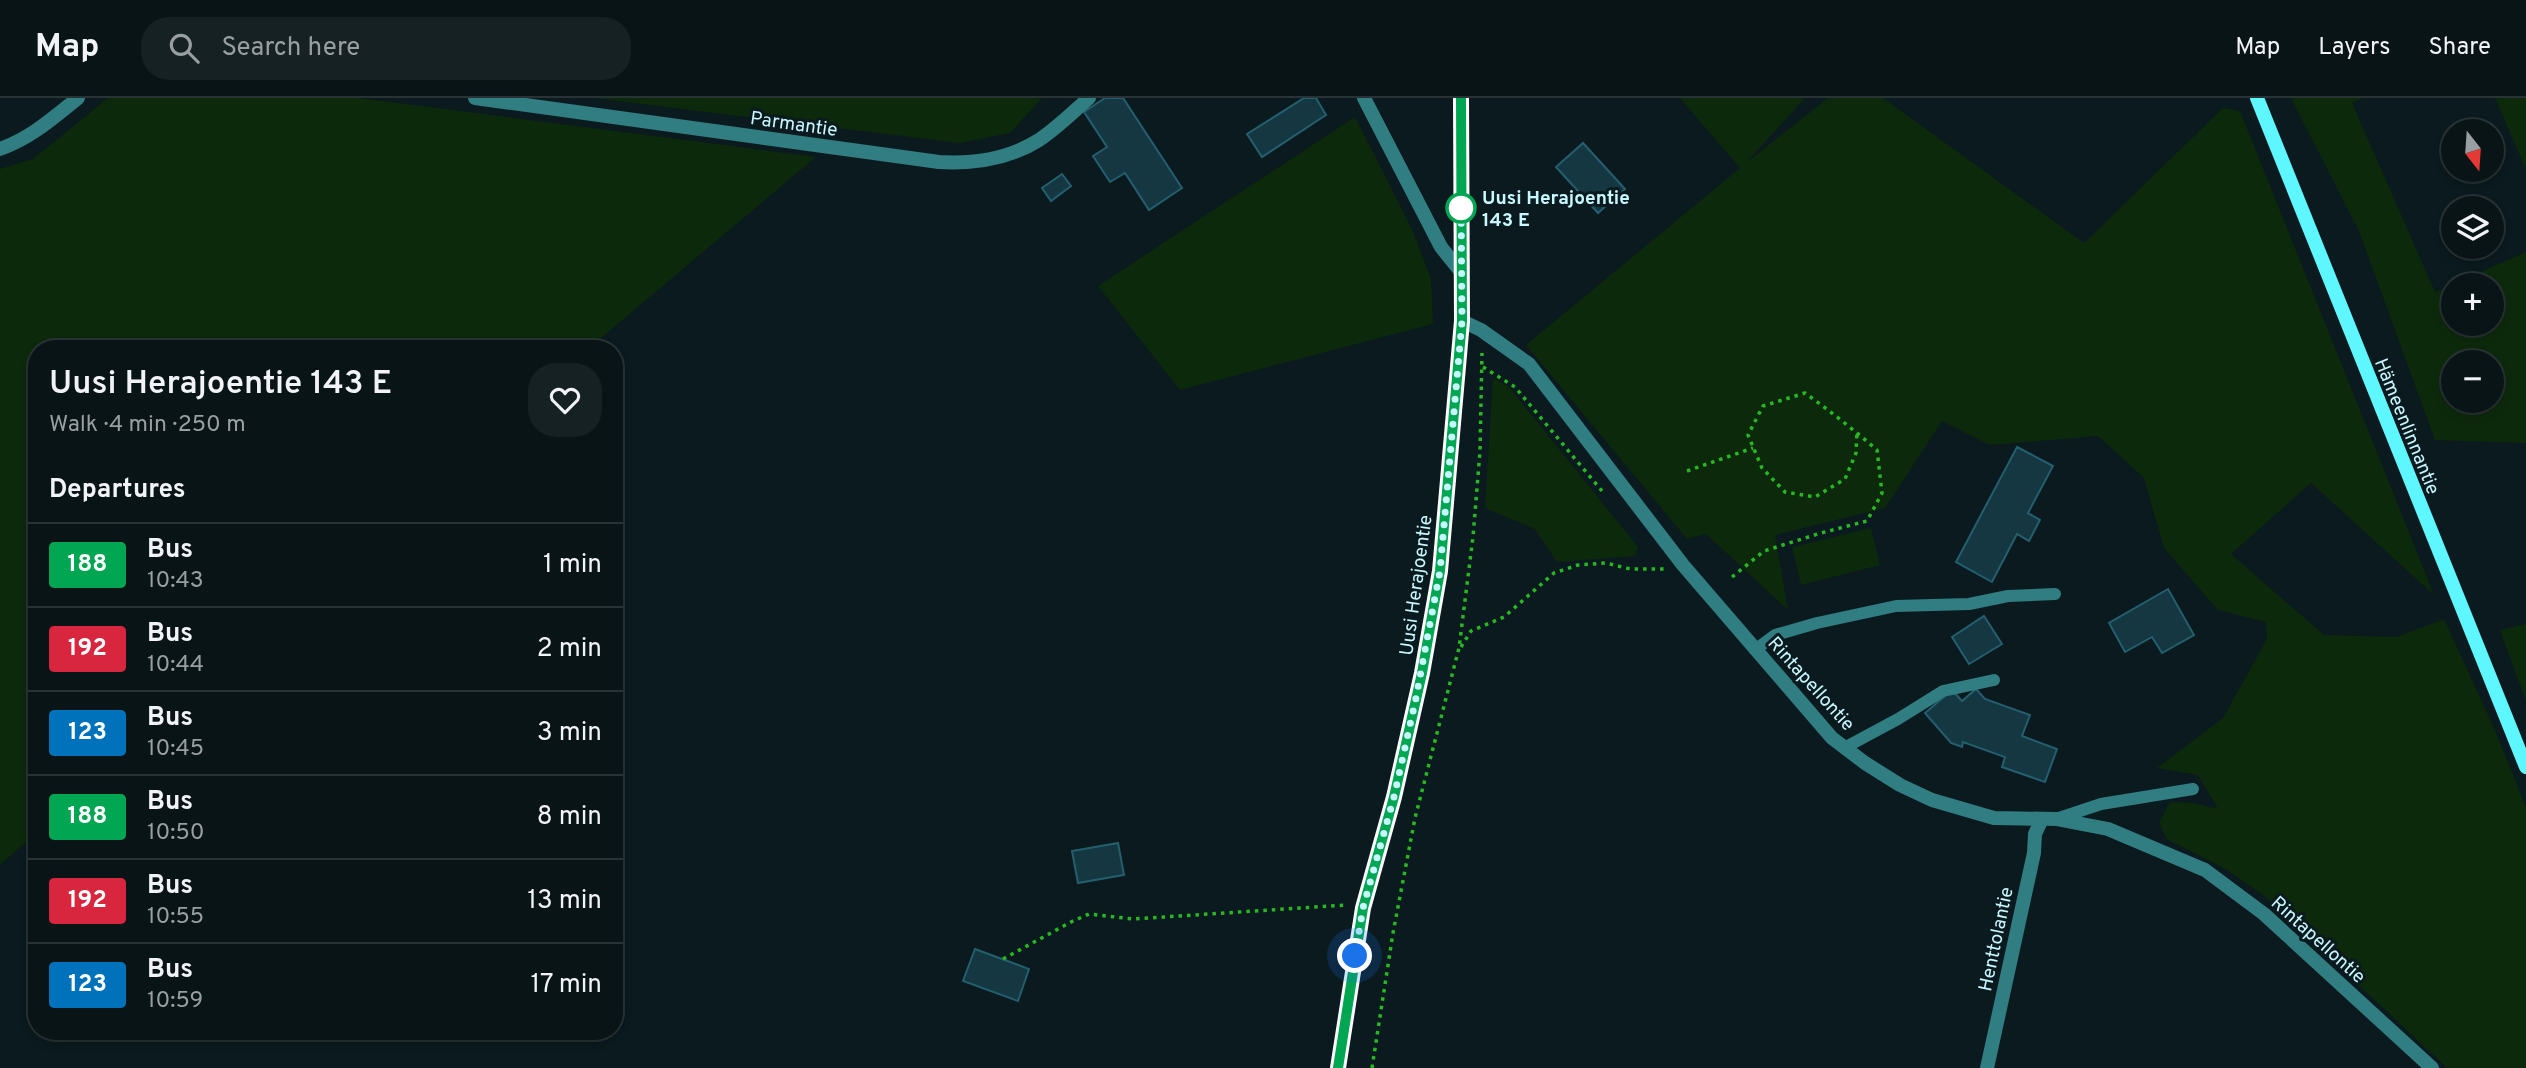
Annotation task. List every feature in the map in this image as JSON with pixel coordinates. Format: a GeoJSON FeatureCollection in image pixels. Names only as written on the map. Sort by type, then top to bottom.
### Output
{"type":"FeatureCollection","features":[{"type":"Feature","properties":{"kind":"main road","name":"Hämeenlinnantie"},"geometry":{"type":"LineString","coordinates":[[2258,98],[2526,767]]}},
{"type":"Feature","properties":{"kind":"street"},"geometry":{"type":"LineString","coordinates":[[0,149],[18,143],[41,129],[78,98]]}},
{"type":"Feature","properties":{"kind":"street","name":"Parmantie"},"geometry":{"type":"LineString","coordinates":[[475,98],[965,164],[999,158],[1038,141],[1089,98]]}},
{"type":"Feature","properties":{"kind":"street"},"geometry":{"type":"LineString","coordinates":[[1364,98],[1441,247],[1461,272]]}},
{"type":"Feature","properties":{"kind":"street","name":"Uusi Herajoentie"},"geometry":{"type":"LineString","coordinates":[[1338,1068],[1363,908],[1394,797],[1422,673],[1440,571],[1462,321],[1461,98]]}},
{"type":"Feature","properties":{"kind":"street","name":"Rintapellontie"},"geometry":{"type":"LineString","coordinates":[[1462,321],[1481,330],[1529,364],[1683,565],[1832,738],[1900,785],[1932,800],[1994,818],[2049,819],[2108,829],[2205,870],[2264,914],[2432,1068]]}},
{"type":"Feature","properties":{"kind":"street","name":"Henttolantie"},"geometry":{"type":"LineString","coordinates":[[1987,1068],[2034,853],[2035,834],[2049,819]]}},
{"type":"Feature","properties":{"kind":"lane"},"geometry":{"type":"LineString","coordinates":[[1755,650],[1776,635],[1794,629],[1896,606],[1969,604],[2008,596],[2055,594]]}},
{"type":"Feature","properties":{"kind":"lane"},"geometry":{"type":"LineString","coordinates":[[1844,747],[1943,691],[1994,680]]}},
{"type":"Feature","properties":{"kind":"lane"},"geometry":{"type":"LineString","coordinates":[[2049,819],[2101,804],[2193,789]]}},
{"type":"Feature","properties":{"kind":"path"},"geometry":{"type":"LineString","coordinates":[[1373,1068],[1392,933],[1415,818],[1459,648],[1473,537],[1480,451],[1483,367],[1481,330]]}},
{"type":"Feature","properties":{"kind":"path"},"geometry":{"type":"LineString","coordinates":[[1732,577],[1764,551],[1867,521],[1882,493],[1877,450],[1857,432],[1805,393],[1763,406],[1748,435],[1762,468],[1785,492],[1815,497],[1845,479],[1856,453],[1857,432]]}},
{"type":"Feature","properties":{"kind":"path"},"geometry":{"type":"LineString","coordinates":[[1687,471],[1754,447]]}},
{"type":"Feature","properties":{"kind":"path"},"geometry":{"type":"LineString","coordinates":[[1459,648],[1471,631],[1504,617],[1554,573],[1577,565],[1606,564],[1630,569],[1670,569]]}},
{"type":"Feature","properties":{"kind":"path"},"geometry":{"type":"LineString","coordinates":[[1003,959],[1089,914],[1133,919],[1334,905],[1363,908]]}},
{"type":"Feature","properties":{"kind":"green space"},"geometry":{"type":"Polygon","coordinates":[[[108,98],[359,98],[816,157],[599,340],[28,340],[28,840],[0,865],[0,169],[33,159],[108,98]]]}},
{"type":"Feature","properties":{"kind":"green space"},"geometry":{"type":"Polygon","coordinates":[[[594,98],[1042,98],[1010,133],[960,143],[594,98]]]}},
{"type":"Feature","properties":{"kind":"green space"},"geometry":{"type":"Polygon","coordinates":[[[1680,98],[1805,98],[1746,163],[1828,98],[1883,98],[2084,243],[2223,108],[2240,111],[2434,595],[2311,483],[2231,554],[2324,635],[2397,637],[2444,619],[2494,728],[2526,807],[2526,1068],[2447,1068],[2263,895],[2224,868],[2167,839],[2159,823],[2170,802],[2194,803],[2218,809],[2198,775],[2157,768],[2223,718],[2267,639],[2266,622],[2218,610],[2164,548],[2144,478],[2098,436],[1990,445],[1942,421],[1885,508],[1775,535],[1788,610],[1706,534],[1687,539],[1526,345],[1740,168],[1680,98]]]}},
{"type":"Feature","properties":{"kind":"green space"},"geometry":{"type":"Polygon","coordinates":[[[2291,98],[2363,98],[2352,103],[2435,292],[2441,289],[2441,336],[2504,336],[2504,273],[2478,273],[2526,252],[2526,443],[2435,440],[2359,231],[2291,98]]]}},
{"type":"Feature","properties":{"kind":"green space"},"geometry":{"type":"Polygon","coordinates":[[[2495,98],[2526,98],[2526,169],[2495,98]]]}},
{"type":"Feature","properties":{"kind":"green space"},"geometry":{"type":"Polygon","coordinates":[[[1355,117],[1412,229],[1431,279],[1433,324],[1180,390],[1098,286],[1355,117]]]}},
{"type":"Feature","properties":{"kind":"green space"},"geometry":{"type":"Polygon","coordinates":[[[1493,378],[1509,387],[1638,547],[1635,556],[1557,562],[1535,529],[1485,508],[1493,378]]]}},
{"type":"Feature","properties":{"kind":"green space"},"geometry":{"type":"Polygon","coordinates":[[[1871,528],[1880,565],[1801,585],[1792,547],[1871,528]]]}},
{"type":"Feature","properties":{"kind":"green space"},"geometry":{"type":"Polygon","coordinates":[[[2526,624],[2526,701],[2500,630],[2526,624]]]}},
{"type":"Feature","properties":{"kind":"building"},"geometry":{"type":"Polygon","coordinates":[[[1105,98],[1123,98],[1182,188],[1149,210],[1125,173],[1110,182],[1093,156],[1107,147],[1084,112],[1105,98]]]}},
{"type":"Feature","properties":{"kind":"building"},"geometry":{"type":"Polygon","coordinates":[[[1304,98],[1316,98],[1326,115],[1262,157],[1247,134],[1304,98]]]}},
{"type":"Feature","properties":{"kind":"building"},"geometry":{"type":"Polygon","coordinates":[[[1583,143],[1625,189],[1598,213],[1556,167],[1583,143]]]}},
{"type":"Feature","properties":{"kind":"building"},"geometry":{"type":"Polygon","coordinates":[[[1062,174],[1071,186],[1051,201],[1042,188],[1062,174]]]}},
{"type":"Feature","properties":{"kind":"building"},"geometry":{"type":"Polygon","coordinates":[[[2017,447],[2053,466],[2028,513],[2040,520],[2029,541],[2017,534],[1992,582],[1956,562],[2017,447]]]}},
{"type":"Feature","properties":{"kind":"building"},"geometry":{"type":"Polygon","coordinates":[[[2168,589],[2194,635],[2162,653],[2152,637],[2125,652],[2109,623],[2168,589]]]}},
{"type":"Feature","properties":{"kind":"building"},"geometry":{"type":"Polygon","coordinates":[[[1984,616],[2002,644],[1969,664],[1952,637],[1984,616]]]}},
{"type":"Feature","properties":{"kind":"building"},"geometry":{"type":"Polygon","coordinates":[[[1976,689],[1985,699],[2030,715],[2022,736],[2057,749],[2045,782],[2002,767],[2005,757],[1963,742],[1962,747],[1951,743],[1925,713],[1952,690],[1962,701],[1976,689]]]}},
{"type":"Feature","properties":{"kind":"building"},"geometry":{"type":"Polygon","coordinates":[[[1118,843],[1124,875],[1078,883],[1072,851],[1118,843]]]}},
{"type":"Feature","properties":{"kind":"building"},"geometry":{"type":"Polygon","coordinates":[[[975,949],[1029,969],[1018,1001],[963,981],[975,949]]]}},
{"type":"Feature","properties":{"kind":"bus line","name":"188"},"geometry":{"type":"LineString","coordinates":[[1338,1068],[1363,908],[1394,797],[1422,673],[1440,571],[1462,321],[1461,98]]}},
{"type":"Feature","properties":{"kind":"place","name":"Uusi Herajoentie 143 E"},"geometry":{"type":"Point","coordinates":[1461,208]}},
{"type":"Feature","properties":{"kind":"route"},"geometry":{"type":"LineString","coordinates":[[1355,956],[1363,908],[1394,797],[1422,673],[1440,571],[1462,321],[1461,197],[1461,208]]}}]}
